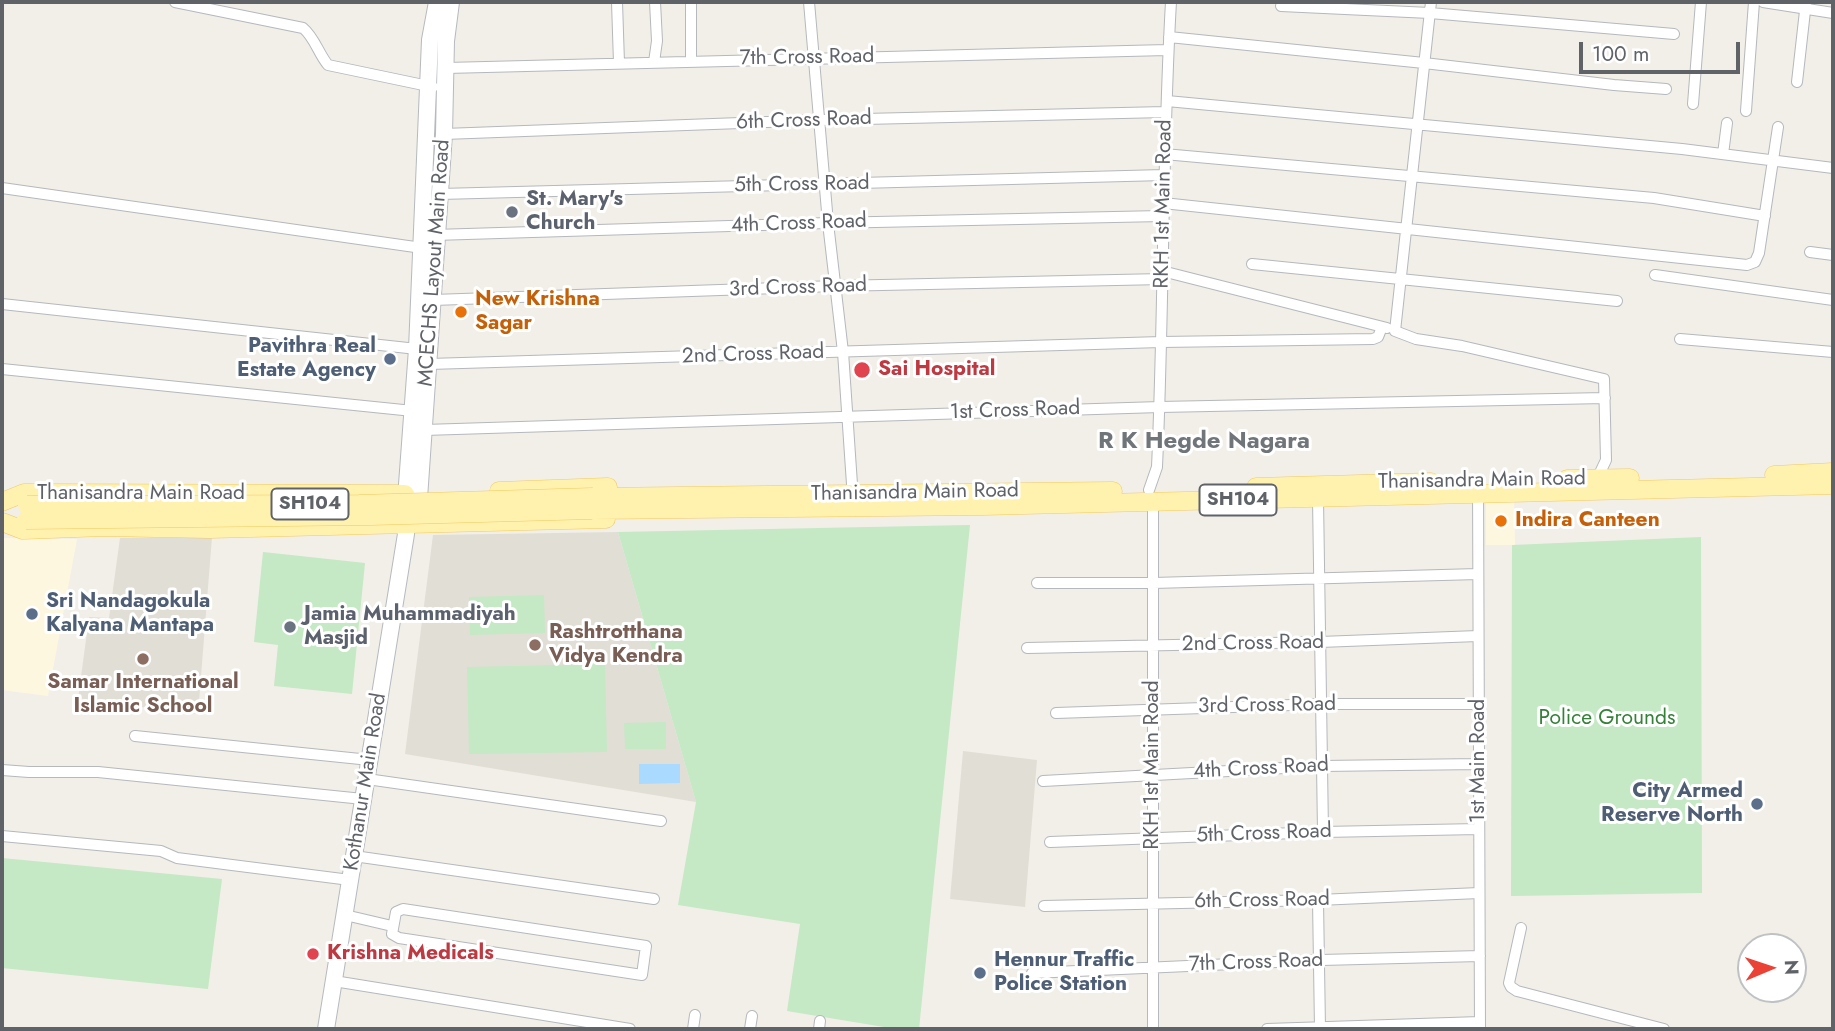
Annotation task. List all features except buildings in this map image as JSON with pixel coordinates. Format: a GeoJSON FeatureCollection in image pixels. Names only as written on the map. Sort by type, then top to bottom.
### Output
{"type":"FeatureCollection","features":[{"type":"Feature","properties":{"kind":"main road","name":"MCECHS Layout Main Road"},"geometry":{"type":"LineString","coordinates":[[412,490],[424,430],[433,300],[427,239],[440,194],[444,134],[430,40],[437,2]]}},
{"type":"Feature","properties":{"kind":"main road","name":"MCECHS Layout Main Road"},"geometry":{"type":"LineString","coordinates":[[409,528],[412,411],[438,87],[446,68],[451,2]]}},
{"type":"Feature","properties":{"kind":"main road","name":"Thanisandra Main Road"},"geometry":{"type":"LineString","coordinates":[[1150,496],[1318,498],[1597,479],[1833,472]]}},
{"type":"Feature","properties":{"kind":"main road","name":"Thanisandra Main Road"},"geometry":{"type":"LineString","coordinates":[[634,503],[1150,496],[1478,487],[1833,485]]}},
{"type":"Feature","properties":{"kind":"main road","name":"Thanisandra Main Road"},"geometry":{"type":"LineString","coordinates":[[2,504],[24,493],[383,495],[412,490],[626,486],[634,503]]}},
{"type":"Feature","properties":{"kind":"main road"},"geometry":{"type":"LineString","coordinates":[[102,492],[103,527]]}},
{"type":"Feature","properties":{"kind":"main road","name":"Thanisandra Main Road"},"geometry":{"type":"LineString","coordinates":[[2,521],[23,530],[103,527],[409,528],[625,519],[634,503]]}},
{"type":"Feature","properties":{"kind":"main road","name":"SH104"},"geometry":{"type":"LineString","coordinates":[[2,521],[26,512],[359,504],[634,503]]}},
{"type":"Feature","properties":{"kind":"main road","name":"SH104"},"geometry":{"type":"LineString","coordinates":[[2,504],[26,512]]}},
{"type":"Feature","properties":{"kind":"main road","name":"Kothanur Main Road"},"geometry":{"type":"LineString","coordinates":[[326,1029],[409,528]]}},
{"type":"Feature","properties":{"kind":"street"},"geometry":{"type":"LineString","coordinates":[[175,2],[303,28],[311,35],[328,65],[438,87]]}},
{"type":"Feature","properties":{"kind":"street"},"geometry":{"type":"LineString","coordinates":[[617,2],[620,62]]}},
{"type":"Feature","properties":{"kind":"street"},"geometry":{"type":"LineString","coordinates":[[654,62],[657,41],[655,2]]}},
{"type":"Feature","properties":{"kind":"street"},"geometry":{"type":"LineString","coordinates":[[691,2],[691,61]]}},
{"type":"Feature","properties":{"kind":"street"},"geometry":{"type":"LineString","coordinates":[[809,2],[828,223],[843,352],[853,501]]}},
{"type":"Feature","properties":{"kind":"street","name":"RKH 1st Main Road"},"geometry":{"type":"LineString","coordinates":[[1153,1029],[1153,583],[1150,496],[1157,467],[1160,407],[1162,216],[1171,2]]}},
{"type":"Feature","properties":{"kind":"street"},"geometry":{"type":"LineString","coordinates":[[1693,104],[1701,2]]}},
{"type":"Feature","properties":{"kind":"street"},"geometry":{"type":"LineString","coordinates":[[1746,111],[1754,2]]}},
{"type":"Feature","properties":{"kind":"street"},"geometry":{"type":"LineString","coordinates":[[1763,2],[1806,5],[1833,13]]}},
{"type":"Feature","properties":{"kind":"street"},"geometry":{"type":"LineString","coordinates":[[1797,82],[1806,5]]}},
{"type":"Feature","properties":{"kind":"street"},"geometry":{"type":"LineString","coordinates":[[1280,6],[1431,7],[1674,34]]}},
{"type":"Feature","properties":{"kind":"street"},"geometry":{"type":"LineString","coordinates":[[1395,331],[1431,7]]}},
{"type":"Feature","properties":{"kind":"street"},"geometry":{"type":"LineString","coordinates":[[1169,37],[1666,89]]}},
{"type":"Feature","properties":{"kind":"street","name":"7th Cross Road"},"geometry":{"type":"LineString","coordinates":[[446,68],[1167,50]]}},
{"type":"Feature","properties":{"kind":"street","name":"6th Cross Road"},"geometry":{"type":"LineString","coordinates":[[444,134],[1166,106],[1417,124],[1773,159],[1833,168]]}},
{"type":"Feature","properties":{"kind":"street"},"geometry":{"type":"LineString","coordinates":[[1723,154],[1727,123]]}},
{"type":"Feature","properties":{"kind":"street"},"geometry":{"type":"LineString","coordinates":[[1163,203],[1747,265],[1755,262],[1765,216],[1778,127]]}},
{"type":"Feature","properties":{"kind":"street"},"geometry":{"type":"LineString","coordinates":[[1164,154],[1654,198],[1765,216]]}},
{"type":"Feature","properties":{"kind":"street","name":"5th Cross Road"},"geometry":{"type":"LineString","coordinates":[[440,194],[1164,175]]}},
{"type":"Feature","properties":{"kind":"street","name":"4th Cross Road"},"geometry":{"type":"LineString","coordinates":[[2,188],[427,239],[828,223],[1162,216]]}},
{"type":"Feature","properties":{"kind":"street"},"geometry":{"type":"LineString","coordinates":[[1810,252],[1833,255]]}},
{"type":"Feature","properties":{"kind":"street"},"geometry":{"type":"LineString","coordinates":[[1252,264],[1617,301]]}},
{"type":"Feature","properties":{"kind":"street","name":"3rd Cross Road"},"geometry":{"type":"LineString","coordinates":[[433,300],[1163,275],[1382,327],[1416,339],[1462,346],[1604,379],[1605,398]]}},
{"type":"Feature","properties":{"kind":"street"},"geometry":{"type":"LineString","coordinates":[[1655,275],[1833,300]]}},
{"type":"Feature","properties":{"kind":"street"},"geometry":{"type":"LineString","coordinates":[[2,304],[417,349]]}},
{"type":"Feature","properties":{"kind":"street","name":"2nd Cross Road"},"geometry":{"type":"LineString","coordinates":[[429,364],[1161,342],[1373,339],[1378,337],[1382,327]]}},
{"type":"Feature","properties":{"kind":"street"},"geometry":{"type":"LineString","coordinates":[[1680,339],[1833,352]]}},
{"type":"Feature","properties":{"kind":"street"},"geometry":{"type":"LineString","coordinates":[[2,369],[412,411]]}},
{"type":"Feature","properties":{"kind":"street"},"geometry":{"type":"LineString","coordinates":[[1597,479],[1606,460],[1605,398]]}},
{"type":"Feature","properties":{"kind":"street","name":"1st Cross Road"},"geometry":{"type":"LineString","coordinates":[[424,430],[1160,407],[1605,398]]}},
{"type":"Feature","properties":{"kind":"street","name":"1st Main Road"},"geometry":{"type":"LineString","coordinates":[[1478,487],[1480,1026]]}},
{"type":"Feature","properties":{"kind":"street"},"geometry":{"type":"LineString","coordinates":[[1318,498],[1323,832]]}},
{"type":"Feature","properties":{"kind":"street"},"geometry":{"type":"LineString","coordinates":[[1037,583],[1153,583],[1478,574]]}},
{"type":"Feature","properties":{"kind":"street","name":"2nd Cross Road"},"geometry":{"type":"LineString","coordinates":[[1027,648],[1478,636]]}},
{"type":"Feature","properties":{"kind":"street","name":"3rd Cross Road"},"geometry":{"type":"LineString","coordinates":[[1056,713],[1321,704],[1478,704]]}},
{"type":"Feature","properties":{"kind":"street"},"geometry":{"type":"LineString","coordinates":[[135,736],[370,760]]}},
{"type":"Feature","properties":{"kind":"street","name":"4th Cross Road"},"geometry":{"type":"LineString","coordinates":[[1043,780],[1322,766],[1479,764]]}},
{"type":"Feature","properties":{"kind":"street"},"geometry":{"type":"LineString","coordinates":[[2,770],[98,772],[363,799]]}},
{"type":"Feature","properties":{"kind":"street"},"geometry":{"type":"LineString","coordinates":[[367,779],[661,821]]}},
{"type":"Feature","properties":{"kind":"street","name":"5th Cross Road"},"geometry":{"type":"LineString","coordinates":[[1050,842],[1479,829]]}},
{"type":"Feature","properties":{"kind":"street"},"geometry":{"type":"LineString","coordinates":[[2,836],[160,851],[177,858],[350,880]]}},
{"type":"Feature","properties":{"kind":"street"},"geometry":{"type":"LineString","coordinates":[[354,856],[654,899]]}},
{"type":"Feature","properties":{"kind":"street","name":"6th Cross Road"},"geometry":{"type":"LineString","coordinates":[[1044,906],[1318,900],[1479,893]]}},
{"type":"Feature","properties":{"kind":"street"},"geometry":{"type":"LineString","coordinates":[[1318,900],[1320,1028]]}},
{"type":"Feature","properties":{"kind":"street"},"geometry":{"type":"LineString","coordinates":[[402,909],[646,946],[642,975],[399,938],[394,937],[392,926],[396,912],[402,909]]}},
{"type":"Feature","properties":{"kind":"street"},"geometry":{"type":"LineString","coordinates":[[345,915],[392,926]]}},
{"type":"Feature","properties":{"kind":"street"},"geometry":{"type":"LineString","coordinates":[[1521,928],[1509,983],[1511,987],[1517,991],[1664,1029]]}},
{"type":"Feature","properties":{"kind":"street","name":"7th Cross Road"},"geometry":{"type":"LineString","coordinates":[[1032,973],[1480,956]]}},
{"type":"Feature","properties":{"kind":"street"},"geometry":{"type":"LineString","coordinates":[[334,981],[630,1029]]}},
{"type":"Feature","properties":{"kind":"street"},"geometry":{"type":"LineString","coordinates":[[693,1029],[695,1015]]}},
{"type":"Feature","properties":{"kind":"street"},"geometry":{"type":"LineString","coordinates":[[750,1029],[752,1016]]}},
{"type":"Feature","properties":{"kind":"street"},"geometry":{"type":"LineString","coordinates":[[1267,1029],[1480,1026]]}},
{"type":"Feature","properties":{"kind":"shaded area"},"geometry":{"type":"Polygon","coordinates":[[[1514,499],[1515,545],[1486,545],[1486,500],[1514,499]]]}},
{"type":"Feature","properties":{"kind":"shaded area","name":"Rashtrotthana Vidya Kendra"},"geometry":{"type":"Polygon","coordinates":[[[618,532],[696,802],[405,754],[433,535],[618,532]]]}},
{"type":"Feature","properties":{"kind":"shaded area","name":"Samar International Islamic School"},"geometry":{"type":"Polygon","coordinates":[[[212,537],[198,714],[78,699],[89,617],[109,618],[120,538],[212,537]]]}},
{"type":"Feature","properties":{"kind":"shaded area","name":"Sri Nandagokula Kalyana Mantapa"},"geometry":{"type":"Polygon","coordinates":[[[2,538],[77,539],[48,696],[2,690],[2,538]]]}},
{"type":"Feature","properties":{"kind":"shaded area"},"geometry":{"type":"Polygon","coordinates":[[[963,751],[1037,760],[1025,907],[950,899],[963,751]]]}},
{"type":"Feature","properties":{"kind":"green space"},"geometry":{"type":"Polygon","coordinates":[[[970,525],[919,1029],[896,1029],[787,1011],[800,924],[678,905],[696,802],[618,532],[970,525]]]}},
{"type":"Feature","properties":{"kind":"green space","name":"Police Grounds"},"geometry":{"type":"Polygon","coordinates":[[[1701,537],[1702,893],[1511,896],[1512,545],[1701,537]]]}},
{"type":"Feature","properties":{"kind":"green space"},"geometry":{"type":"Polygon","coordinates":[[[263,552],[365,563],[352,694],[274,686],[278,645],[254,642],[263,552]]]}},
{"type":"Feature","properties":{"kind":"green space"},"geometry":{"type":"Polygon","coordinates":[[[544,595],[545,633],[470,635],[469,597],[544,595]]]}},
{"type":"Feature","properties":{"kind":"green space"},"geometry":{"type":"Polygon","coordinates":[[[605,664],[607,752],[469,754],[467,667],[605,664]]]}},
{"type":"Feature","properties":{"kind":"green space"},"geometry":{"type":"Polygon","coordinates":[[[666,722],[666,749],[625,749],[624,723],[666,722]]]}},
{"type":"Feature","properties":{"kind":"green space"},"geometry":{"type":"Polygon","coordinates":[[[2,858],[222,879],[208,989],[2,968],[2,858]]]}},
{"type":"Feature","properties":{"kind":"water"},"geometry":{"type":"Polygon","coordinates":[[[639,764],[680,764],[680,783],[639,784],[639,764]]]}},
{"type":"Feature","properties":{"kind":"place","name":"St. Mary's Church"},"geometry":{"type":"Point","coordinates":[512,212]}},
{"type":"Feature","properties":{"kind":"place","name":"New Krishna Sagar"},"geometry":{"type":"Point","coordinates":[461,312]}},
{"type":"Feature","properties":{"kind":"place","name":"Pavithra Real Estate Agency"},"geometry":{"type":"Point","coordinates":[390,359]}},
{"type":"Feature","properties":{"kind":"place","name":"Sai Hospital"},"geometry":{"type":"Point","coordinates":[862,370]}},
{"type":"Feature","properties":{"kind":"place","name":"Indira Canteen"},"geometry":{"type":"Point","coordinates":[1501,521]}},
{"type":"Feature","properties":{"kind":"place","name":"Sri Nandagokula Kalyana Mantapa"},"geometry":{"type":"Point","coordinates":[32,614]}},
{"type":"Feature","properties":{"kind":"place","name":"Jamia Muhammadiyah Masjid"},"geometry":{"type":"Point","coordinates":[290,627]}},
{"type":"Feature","properties":{"kind":"place","name":"Rashtrotthana Vidya Kendra"},"geometry":{"type":"Point","coordinates":[535,645]}},
{"type":"Feature","properties":{"kind":"place","name":"Samar International Islamic School"},"geometry":{"type":"Point","coordinates":[143,659]}},
{"type":"Feature","properties":{"kind":"place","name":"City Armed Reserve North"},"geometry":{"type":"Point","coordinates":[1757,804]}},
{"type":"Feature","properties":{"kind":"place","name":"Krishna Medicals"},"geometry":{"type":"Point","coordinates":[313,954]}},
{"type":"Feature","properties":{"kind":"place","name":"Hennur Traffic Police Station"},"geometry":{"type":"Point","coordinates":[980,973]}},
{"type":"Feature","properties":{"kind":"district","name":"R K Hegde Nagara"},"geometry":{"type":"Point","coordinates":[1204,442]}}]}
